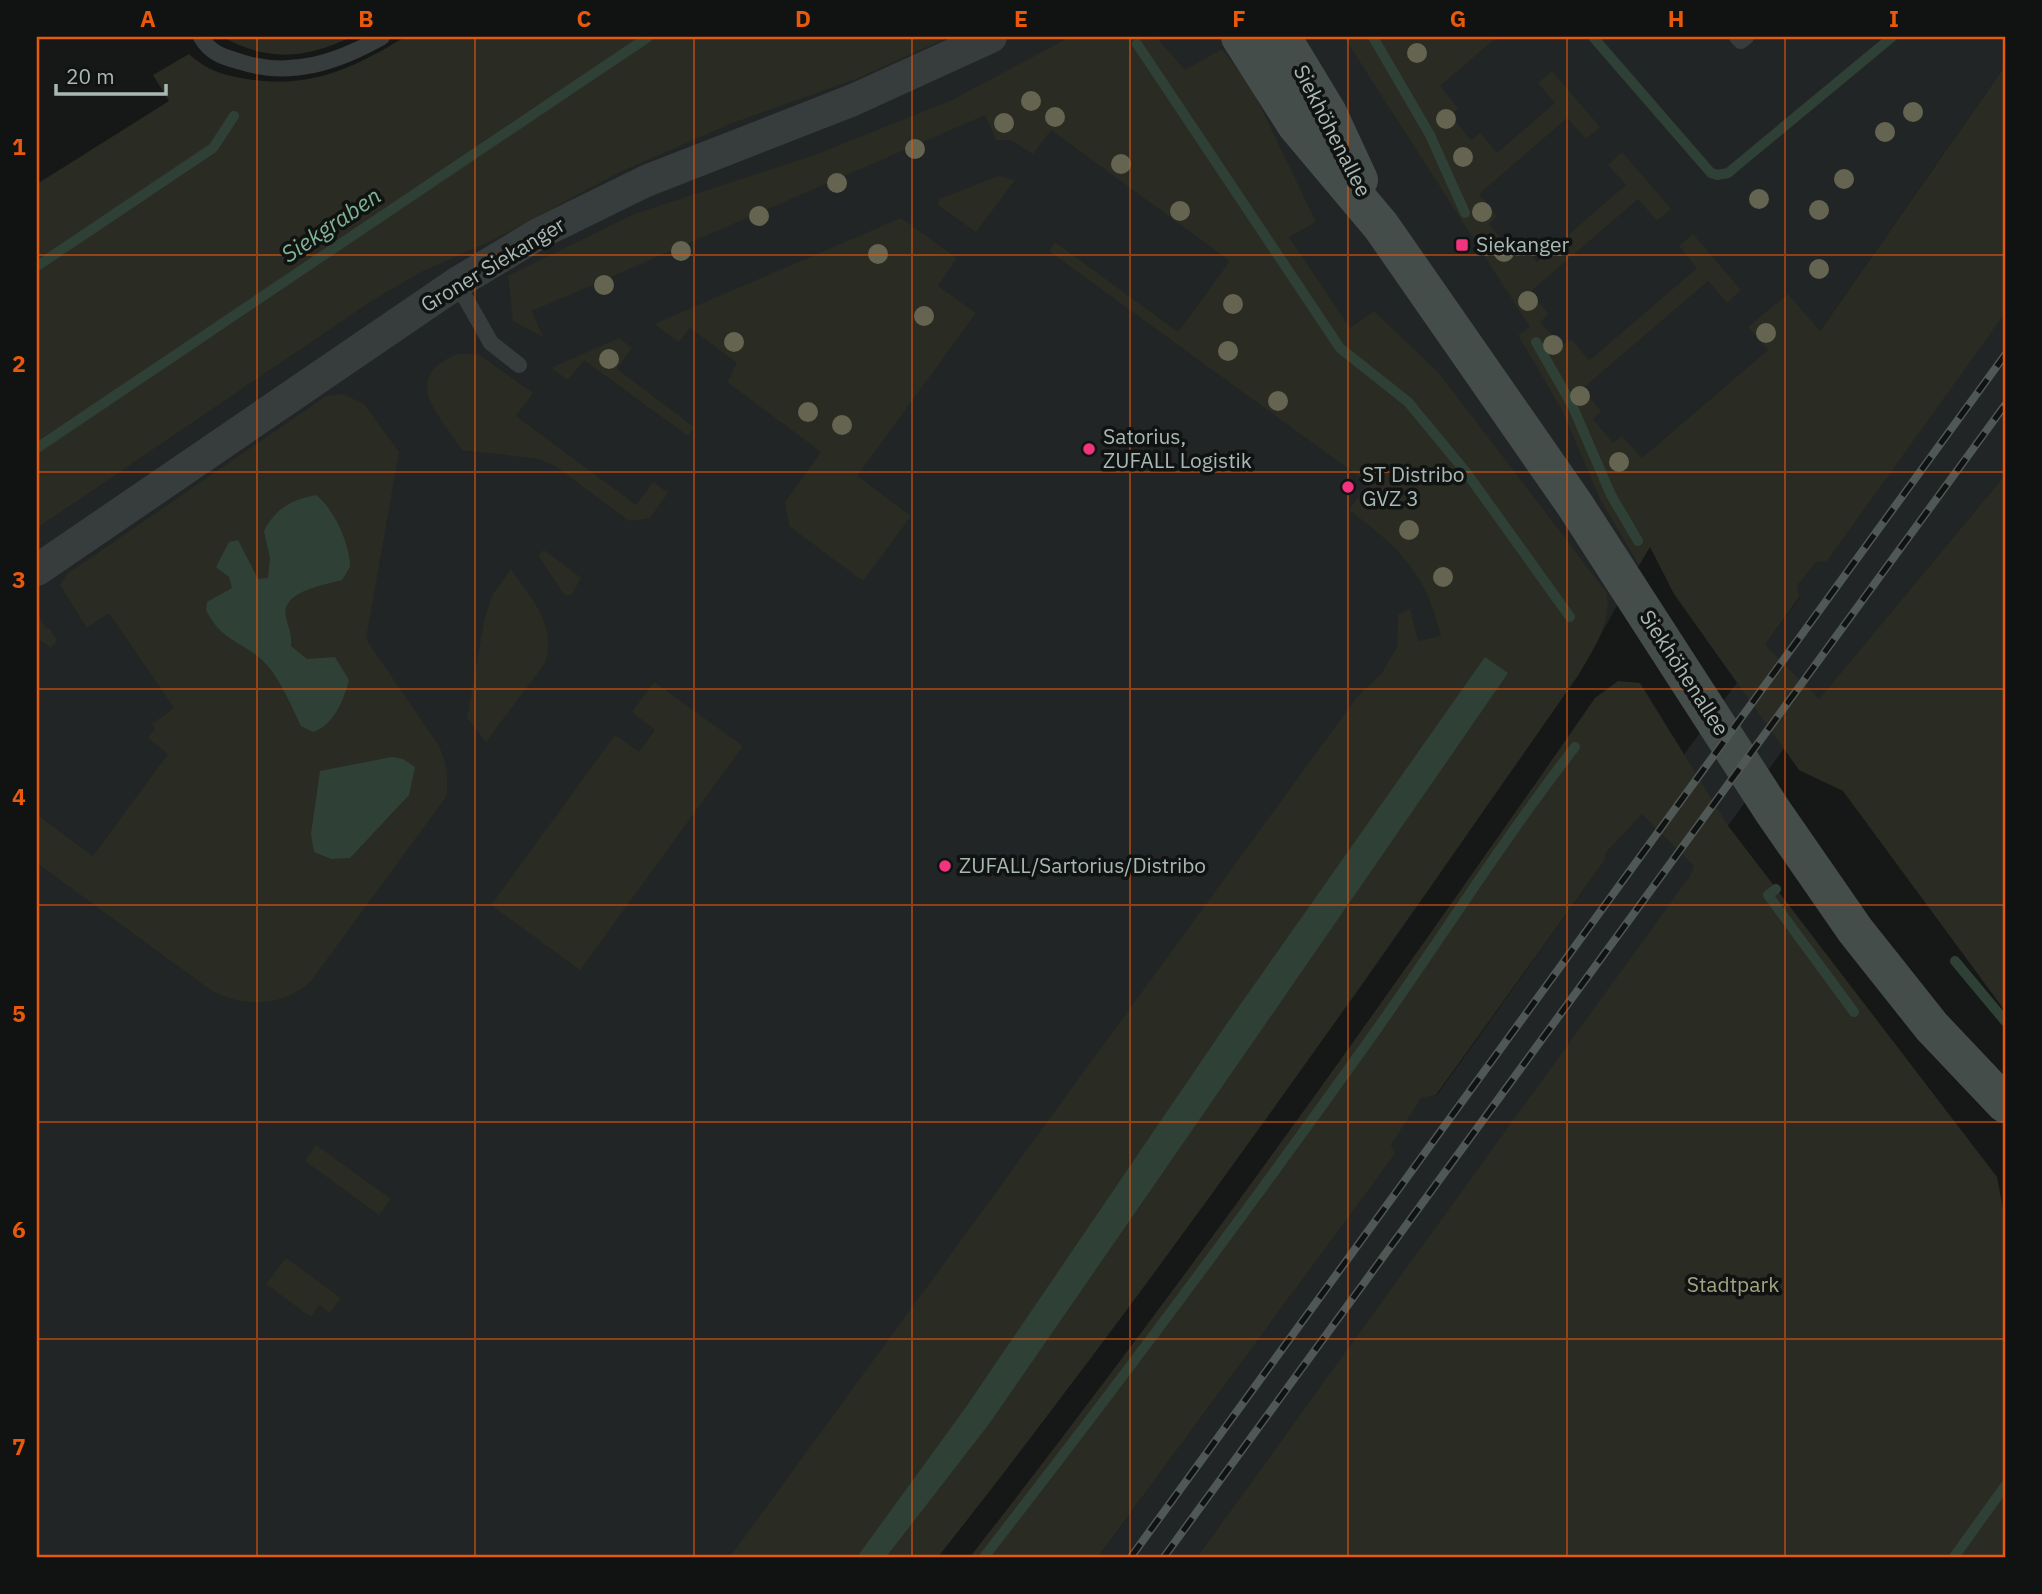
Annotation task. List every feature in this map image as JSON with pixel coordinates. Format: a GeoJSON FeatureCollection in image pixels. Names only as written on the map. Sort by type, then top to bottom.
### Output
{"type":"FeatureCollection","features":[{"type":"Feature","properties":{"kind":"main road","name":"Siekhöhenallee"},"geometry":{"type":"LineString","coordinates":[[1240,37],[1296,125],[1381,226],[1575,505],[1772,810],[1855,930],[1932,1027],[2005,1104]]}},
{"type":"Feature","properties":{"kind":"main road","name":"Siekhöhenallee"},"geometry":{"type":"LineString","coordinates":[[1282,37],[1328,113],[1381,226]]}},
{"type":"Feature","properties":{"kind":"street","name":"Groner Siekanger"},"geometry":{"type":"LineString","coordinates":[[37,570],[457,283],[540,233],[646,180],[877,90],[991,37]]}},
{"type":"Feature","properties":{"kind":"lane"},"geometry":{"type":"LineString","coordinates":[[201,37],[207,47],[221,56],[259,68],[278,70],[298,70],[334,59],[382,37]]}},
{"type":"Feature","properties":{"kind":"lane"},"geometry":{"type":"LineString","coordinates":[[1737,37],[1741,41],[1746,37]]}},
{"type":"Feature","properties":{"kind":"lane"},"geometry":{"type":"LineString","coordinates":[[457,283],[491,343],[519,365]]}},
{"type":"Feature","properties":{"kind":"shaded area"},"geometry":{"type":"Polygon","coordinates":[[[722,37],[2005,37],[2005,66],[1820,331],[1650,546],[1579,674],[1362,985],[1164,1259],[938,1557],[37,1557],[37,499],[722,37]]]}},
{"type":"Feature","properties":{"kind":"shaded area"},"geometry":{"type":"Polygon","coordinates":[[[2005,313],[2005,475],[1825,692],[1197,1557],[1098,1557],[1394,1155],[1390,1145],[1421,1097],[1437,1095],[1605,860],[1605,854],[1635,821],[1800,597],[1797,586],[2005,313]]]}},
{"type":"Feature","properties":{"kind":"shaded area"},"geometry":{"type":"Polygon","coordinates":[[[316,495],[329,509],[340,528],[350,567],[342,580],[296,595],[289,601],[286,618],[291,646],[307,659],[335,657],[349,680],[341,704],[332,718],[313,732],[301,726],[281,685],[266,664],[226,636],[206,610],[207,602],[232,588],[229,577],[216,567],[229,542],[238,540],[258,579],[268,578],[270,558],[264,531],[285,506],[316,495]]]}},
{"type":"Feature","properties":{"kind":"shaded area"},"geometry":{"type":"Polygon","coordinates":[[[1485,657],[1508,673],[989,1424],[886,1557],[857,1557],[966,1407],[1228,1022],[1485,657]]]}},
{"type":"Feature","properties":{"kind":"shaded area"},"geometry":{"type":"Polygon","coordinates":[[[392,757],[403,759],[415,767],[409,795],[350,858],[331,859],[314,852],[311,834],[320,771],[392,757]]]}},
{"type":"Feature","properties":{"kind":"green space"},"geometry":{"type":"Polygon","coordinates":[[[223,37],[351,37],[318,50],[287,55],[255,51],[223,37]]]}},
{"type":"Feature","properties":{"kind":"green space"},"geometry":{"type":"Polygon","coordinates":[[[405,37],[949,37],[856,79],[730,124],[620,172],[491,241],[421,272],[370,302],[37,528],[37,184],[169,101],[153,75],[189,54],[209,68],[231,76],[291,81],[330,74],[405,37]]]}},
{"type":"Feature","properties":{"kind":"green space"},"geometry":{"type":"Polygon","coordinates":[[[1070,37],[1156,37],[1185,70],[1222,49],[1251,87],[1316,222],[1289,237],[1350,328],[1374,311],[1438,372],[1607,593],[1604,625],[1579,674],[1344,1009],[1104,1341],[938,1557],[730,1557],[1357,697],[1382,673],[1397,647],[1398,615],[1410,609],[1418,641],[1441,636],[1435,614],[1419,578],[1397,550],[1349,510],[1368,483],[1049,251],[1055,242],[1178,332],[1230,261],[1051,130],[1033,154],[1011,140],[996,140],[985,115],[532,311],[543,337],[513,321],[508,276],[634,214],[815,155],[950,101],[1070,37]]]}},
{"type":"Feature","properties":{"kind":"green space"},"geometry":{"type":"Polygon","coordinates":[[[1344,37],[1497,37],[1440,86],[1458,108],[1451,116],[1471,140],[1480,133],[1497,153],[1555,103],[1538,83],[1552,71],[1600,127],[1586,139],[1567,118],[1479,194],[1497,216],[1489,224],[1510,249],[1519,241],[1537,262],[1626,185],[1608,165],[1622,152],[1671,209],[1657,221],[1638,199],[1530,292],[1549,314],[1540,322],[1562,346],[1571,339],[1589,360],[1602,350],[1697,268],[1679,246],[1693,234],[1741,290],[1727,303],[1708,281],[1582,389],[1601,411],[1593,419],[1613,443],[1622,436],[1642,458],[1768,350],[1748,327],[1788,294],[1820,331],[2005,66],[2005,313],[1827,561],[1816,562],[1797,586],[1800,596],[1765,645],[1819,699],[2005,475],[2005,1011],[1843,791],[1799,770],[1674,594],[1650,547],[1639,565],[1601,501],[1562,410],[1518,335],[1530,327],[1344,37]]]}},
{"type":"Feature","properties":{"kind":"green space"},"geometry":{"type":"Polygon","coordinates":[[[999,176],[1015,180],[976,232],[938,205],[939,199],[999,176]]]}},
{"type":"Feature","properties":{"kind":"green space"},"geometry":{"type":"Polygon","coordinates":[[[901,218],[957,258],[938,286],[976,313],[857,476],[911,516],[863,581],[789,526],[785,502],[821,452],[727,382],[737,363],[690,328],[679,342],[654,324],[901,218]]]}},
{"type":"Feature","properties":{"kind":"green space"},"geometry":{"type":"Polygon","coordinates":[[[619,338],[632,348],[617,369],[694,427],[688,436],[584,360],[568,380],[551,368],[619,338]]]}},
{"type":"Feature","properties":{"kind":"green space"},"geometry":{"type":"Polygon","coordinates":[[[457,354],[478,354],[533,393],[516,416],[636,505],[653,482],[668,493],[650,518],[629,521],[555,466],[539,459],[462,450],[435,410],[427,386],[430,374],[457,354]]]}},
{"type":"Feature","properties":{"kind":"green space"},"geometry":{"type":"Polygon","coordinates":[[[343,394],[365,405],[399,452],[366,639],[439,746],[447,772],[446,797],[311,981],[300,990],[276,1000],[238,1000],[212,991],[37,863],[37,815],[93,856],[168,754],[148,738],[155,729],[152,724],[174,708],[109,613],[87,628],[60,585],[67,574],[326,396],[343,394]]]}},
{"type":"Feature","properties":{"kind":"green space"},"geometry":{"type":"Polygon","coordinates":[[[544,550],[581,578],[572,594],[565,596],[538,555],[544,550]]]}},
{"type":"Feature","properties":{"kind":"green space"},"geometry":{"type":"Polygon","coordinates":[[[511,569],[540,613],[548,637],[548,650],[545,663],[486,742],[467,718],[485,617],[493,594],[511,569]]]}},
{"type":"Feature","properties":{"kind":"green space"},"geometry":{"type":"Polygon","coordinates":[[[37,611],[45,628],[50,629],[57,640],[51,648],[37,638],[37,611]]]}},
{"type":"Feature","properties":{"kind":"green space","name":"Stadtpark"},"geometry":{"type":"Polygon","coordinates":[[[1618,681],[1640,683],[1729,827],[1997,1177],[2005,1220],[2005,1557],[1197,1557],[1690,876],[1694,866],[1642,814],[1605,854],[1605,860],[1436,1095],[1421,1098],[1391,1145],[1395,1154],[1098,1557],[970,1557],[1131,1346],[1288,1132],[1595,698],[1618,681]]]}},
{"type":"Feature","properties":{"kind":"green space"},"geometry":{"type":"Polygon","coordinates":[[[654,682],[743,746],[580,970],[491,905],[615,735],[639,752],[655,730],[632,712],[654,682]]]}},
{"type":"Feature","properties":{"kind":"green space"},"geometry":{"type":"Polygon","coordinates":[[[316,1145],[391,1199],[379,1215],[305,1161],[316,1145]]]}},
{"type":"Feature","properties":{"kind":"green space"},"geometry":{"type":"Polygon","coordinates":[[[286,1258],[341,1298],[330,1313],[319,1305],[311,1317],[266,1284],[286,1258]]]}},
{"type":"Feature","properties":{"kind":"waterway","name":"Siekgraben"},"geometry":{"type":"LineString","coordinates":[[37,448],[648,37]]}},
{"type":"Feature","properties":{"kind":"waterway"},"geometry":{"type":"LineString","coordinates":[[1373,37],[1430,135],[1465,213]]}},
{"type":"Feature","properties":{"kind":"waterway"},"geometry":{"type":"LineString","coordinates":[[1593,37],[1711,173],[1717,175],[1728,173],[1892,37]]}},
{"type":"Feature","properties":{"kind":"waterway"},"geometry":{"type":"LineString","coordinates":[[1137,44],[1340,348],[1408,402],[1466,472],[1570,617]]}},
{"type":"Feature","properties":{"kind":"waterway"},"geometry":{"type":"LineString","coordinates":[[37,266],[213,148],[234,116]]}},
{"type":"Feature","properties":{"kind":"waterway"},"geometry":{"type":"LineString","coordinates":[[1536,342],[1572,405],[1611,495],[1638,541]]}},
{"type":"Feature","properties":{"kind":"waterway"},"geometry":{"type":"LineString","coordinates":[[984,1557],[1279,1165],[1575,747]]}},
{"type":"Feature","properties":{"kind":"waterway"},"geometry":{"type":"LineString","coordinates":[[1776,889],[1768,895],[1854,1012]]}},
{"type":"Feature","properties":{"kind":"waterway"},"geometry":{"type":"LineString","coordinates":[[1955,961],[2005,1021]]}},
{"type":"Feature","properties":{"kind":"waterway"},"geometry":{"type":"LineString","coordinates":[[1954,1557],[2005,1486]]}},
{"type":"Feature","properties":{"kind":"railway"},"geometry":{"type":"LineString","coordinates":[[1131,1557],[2005,355]]}},
{"type":"Feature","properties":{"kind":"railway"},"geometry":{"type":"LineString","coordinates":[[1164,1557],[2005,405]]}},
{"type":"Feature","properties":{"kind":"place","name":"Siekanger"},"geometry":{"type":"Point","coordinates":[1462,245]}},
{"type":"Feature","properties":{"kind":"place","name":"Satorius, ZUFALL Logistik"},"geometry":{"type":"Point","coordinates":[1089,449]}},
{"type":"Feature","properties":{"kind":"place","name":"ST Distribo GVZ 3"},"geometry":{"type":"Point","coordinates":[1348,487]}},
{"type":"Feature","properties":{"kind":"place","name":"ZUFALL/Sartorius/Distribo"},"geometry":{"type":"Point","coordinates":[945,866]}}]}
